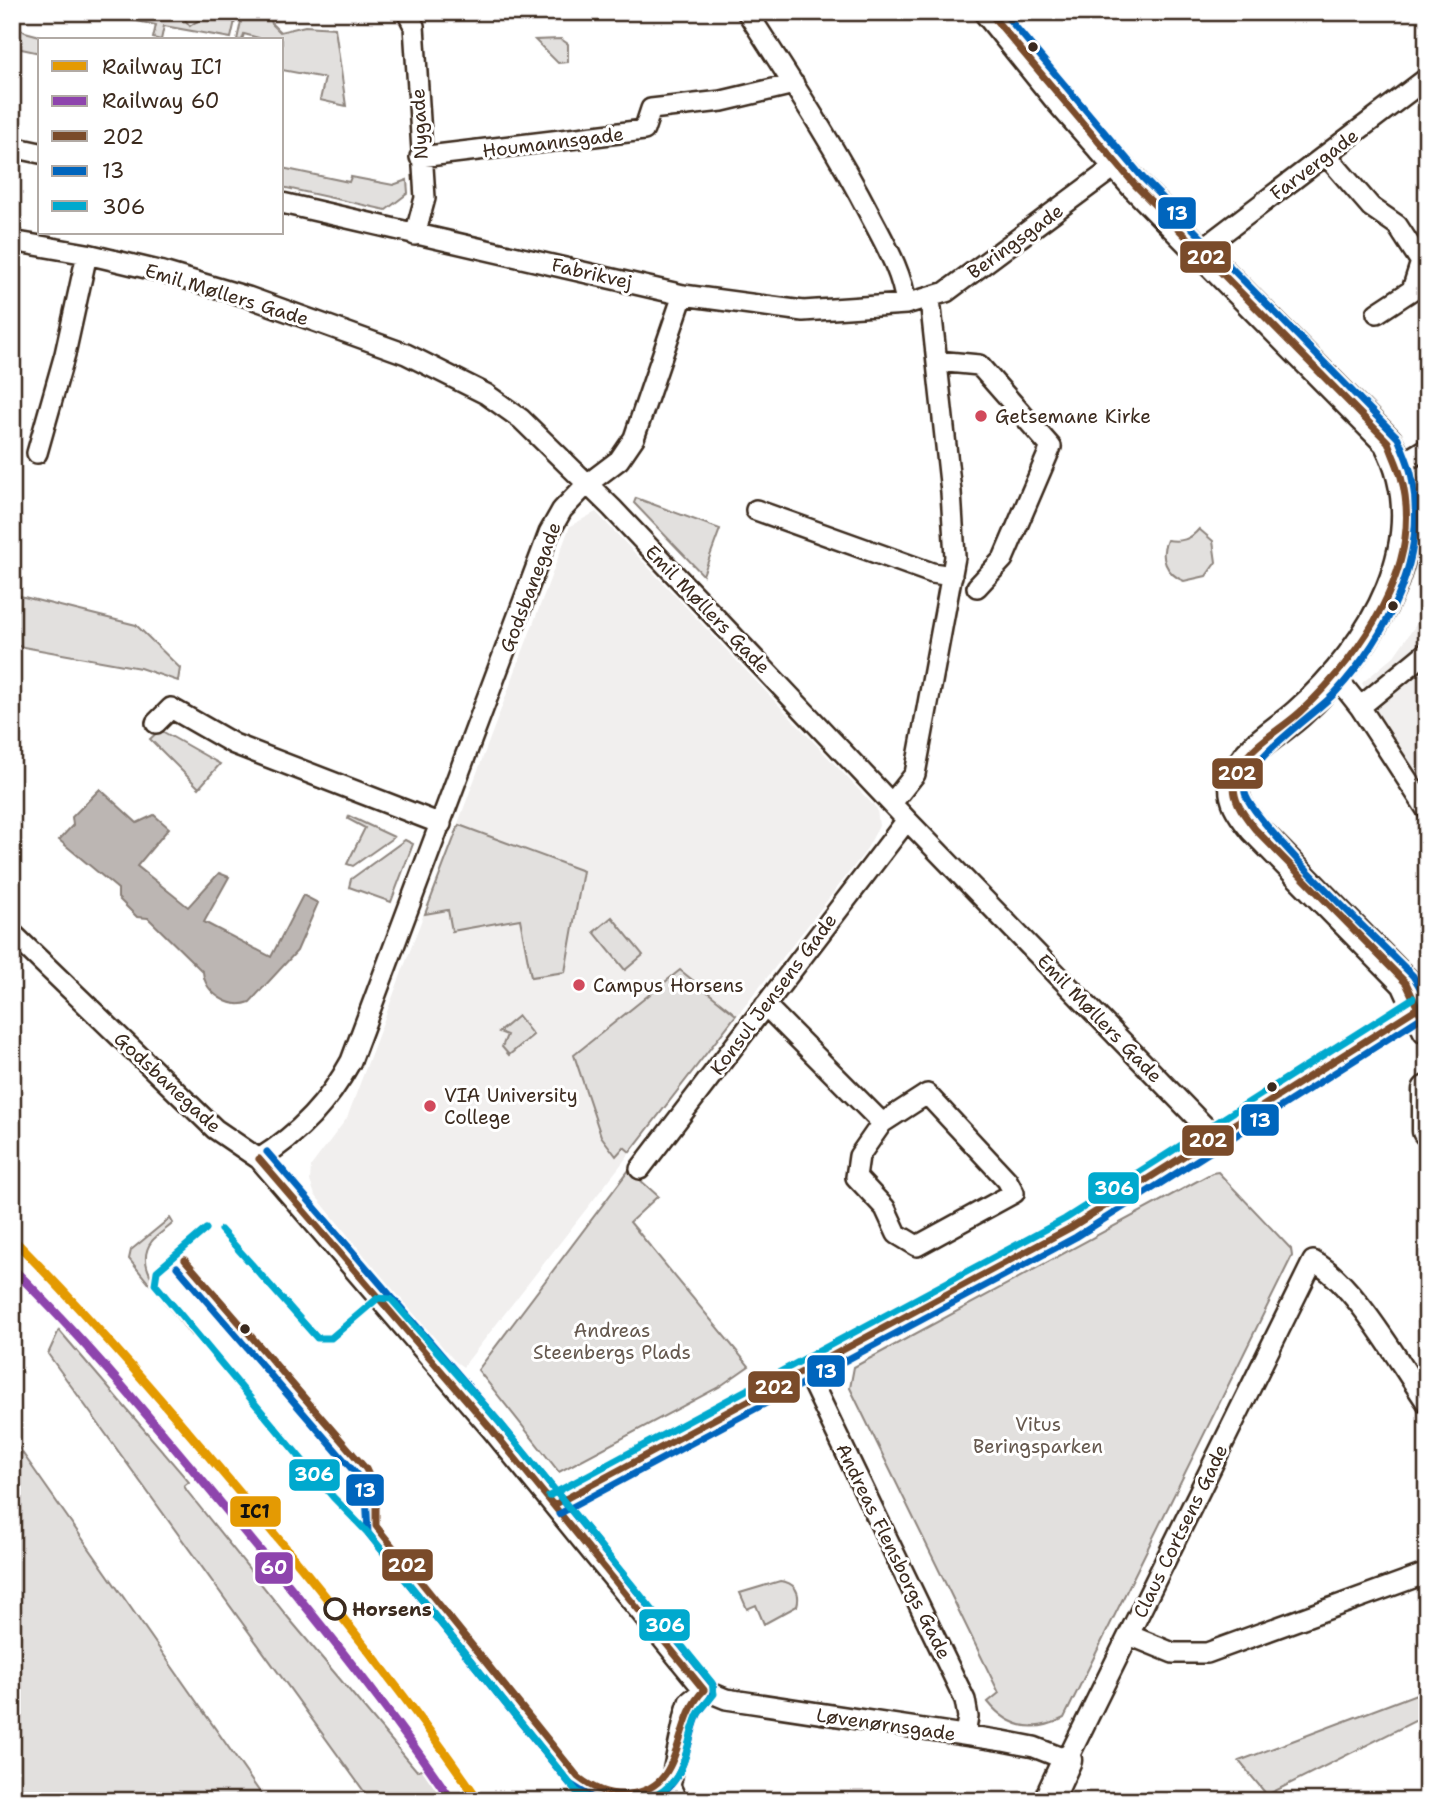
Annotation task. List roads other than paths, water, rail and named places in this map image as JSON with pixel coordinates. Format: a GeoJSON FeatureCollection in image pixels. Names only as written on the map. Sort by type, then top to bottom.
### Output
{"type":"FeatureCollection","features":[{"type":"Feature","properties":{"kind":"street","name":"Nygade"},"geometry":{"type":"LineString","coordinates":[[407,12],[414,26],[420,157],[425,198],[415,235]]}},
{"type":"Feature","properties":{"kind":"street"},"geometry":{"type":"LineString","coordinates":[[747,12],[853,182],[896,265],[904,285],[906,304]]}},
{"type":"Feature","properties":{"kind":"street"},"geometry":{"type":"LineString","coordinates":[[554,1505],[1070,1228],[1423,1018],[1406,983],[1255,829],[1237,805],[1234,786],[1240,766],[1337,678],[1379,627],[1403,589],[1420,549],[1423,522],[1415,455],[1388,442],[1117,165],[989,12]]}},
{"type":"Feature","properties":{"kind":"street","name":"Farvergade"},"geometry":{"type":"LineString","coordinates":[[1202,249],[1427,78]]}},
{"type":"Feature","properties":{"kind":"street","name":"Houmannsgade"},"geometry":{"type":"LineString","coordinates":[[420,157],[644,130],[651,108],[722,101],[794,84]]}},
{"type":"Feature","properties":{"kind":"street"},"geometry":{"type":"LineString","coordinates":[[12,147],[38,153]]}},
{"type":"Feature","properties":{"kind":"street"},"geometry":{"type":"LineString","coordinates":[[1326,155],[1371,206],[1397,225],[1421,261],[1412,290],[1377,313]]}},
{"type":"Feature","properties":{"kind":"street","name":"Beringsgade"},"geometry":{"type":"LineString","coordinates":[[906,304],[930,299],[946,292],[1117,165]]}},
{"type":"Feature","properties":{"kind":"street","name":"Fabrikvej"},"geometry":{"type":"LineString","coordinates":[[284,203],[415,235],[553,263],[683,295],[803,311],[906,304]]}},
{"type":"Feature","properties":{"kind":"street","name":"Emil Møllers Gade"},"geometry":{"type":"LineString","coordinates":[[12,242],[87,254],[248,297],[405,354],[486,394],[522,419],[1216,1139]]}},
{"type":"Feature","properties":{"kind":"street"},"geometry":{"type":"LineString","coordinates":[[37,453],[65,354],[87,254]]}},
{"type":"Feature","properties":{"kind":"street","name":"Godsbanegade"},"geometry":{"type":"LineString","coordinates":[[12,933],[215,1129],[259,1159],[303,1127],[335,1091],[351,1061],[549,533],[562,510],[586,485],[620,460],[634,438],[683,295]]}},
{"type":"Feature","properties":{"kind":"street"},"geometry":{"type":"LineString","coordinates":[[892,803],[915,774],[955,557],[951,492],[930,299]]}},
{"type":"Feature","properties":{"kind":"street"},"geometry":{"type":"LineString","coordinates":[[937,361],[979,366],[1051,447],[1003,559],[977,587]]}},
{"type":"Feature","properties":{"kind":"street"},"geometry":{"type":"LineString","coordinates":[[756,510],[951,580]]}},
{"type":"Feature","properties":{"kind":"street"},"geometry":{"type":"LineString","coordinates":[[1360,707],[1427,652]]}},
{"type":"Feature","properties":{"kind":"street"},"geometry":{"type":"LineString","coordinates":[[1337,678],[1360,707],[1427,810]]}},
{"type":"Feature","properties":{"kind":"street"},"geometry":{"type":"LineString","coordinates":[[156,723],[171,708],[234,744],[441,824]]}},
{"type":"Feature","properties":{"kind":"street","name":"Konsul Jensens Gade"},"geometry":{"type":"LineString","coordinates":[[640,1169],[907,820]]}},
{"type":"Feature","properties":{"kind":"street"},"geometry":{"type":"LineString","coordinates":[[765,1005],[882,1123]]}},
{"type":"Feature","properties":{"kind":"street"},"geometry":{"type":"LineString","coordinates":[[1427,1090],[1427,1131]]}},
{"type":"Feature","properties":{"kind":"street"},"geometry":{"type":"LineString","coordinates":[[927,1094],[1007,1180],[1014,1193],[917,1245],[897,1234],[885,1208],[856,1177],[859,1156],[882,1123],[927,1094]]}},
{"type":"Feature","properties":{"kind":"street"},"geometry":{"type":"LineString","coordinates":[[259,1159],[554,1505],[610,1578],[704,1690],[690,1702],[685,1715],[670,1786],[677,1801]]}},
{"type":"Feature","properties":{"kind":"street","name":"Claus Cortsens Gade"},"geometry":{"type":"LineString","coordinates":[[1048,1801],[1313,1261],[1332,1273],[1349,1293],[1427,1403]]}},
{"type":"Feature","properties":{"kind":"street","name":"Andreas Flensborgs Gade"},"geometry":{"type":"LineString","coordinates":[[806,1370],[965,1700],[968,1717],[965,1735]]}},
{"type":"Feature","properties":{"kind":"street"},"geometry":{"type":"LineString","coordinates":[[1129,1635],[1173,1653],[1207,1653],[1427,1573]]}},
{"type":"Feature","properties":{"kind":"street","name":"Løvenørnsgade"},"geometry":{"type":"LineString","coordinates":[[704,1690],[734,1701],[1034,1747],[1067,1760]]}},
{"type":"Feature","properties":{"kind":"rail line","name":"IC1"},"geometry":{"type":"LineString","coordinates":[[12,1238],[136,1372],[284,1546],[399,1690],[479,1801]]}},
{"type":"Feature","properties":{"kind":"rail line","name":"60"},"geometry":{"type":"LineString","coordinates":[[12,1268],[68,1325],[121,1385],[254,1543],[370,1688],[452,1801]]}},
{"type":"Feature","properties":{"kind":"place","name":"Getsemane Kirke"},"geometry":{"type":"Point","coordinates":[981,416]}},
{"type":"Feature","properties":{"kind":"place","name":"Campus Horsens"},"geometry":{"type":"Point","coordinates":[579,985]}},
{"type":"Feature","properties":{"kind":"place","name":"VIA University College"},"geometry":{"type":"Point","coordinates":[430,1106]}},
{"type":"Feature","properties":{"kind":"place","name":"Horsens"},"geometry":{"type":"Point","coordinates":[335,1609]}},
{"type":"Feature","properties":{"kind":"park label","name":"Andreas Steenbergs Plads"},"geometry":{"type":"Point","coordinates":[612,1341]}},
{"type":"Feature","properties":{"kind":"park label","name":"Vitus Beringsparken"},"geometry":{"type":"Point","coordinates":[1038,1435]}}]}
